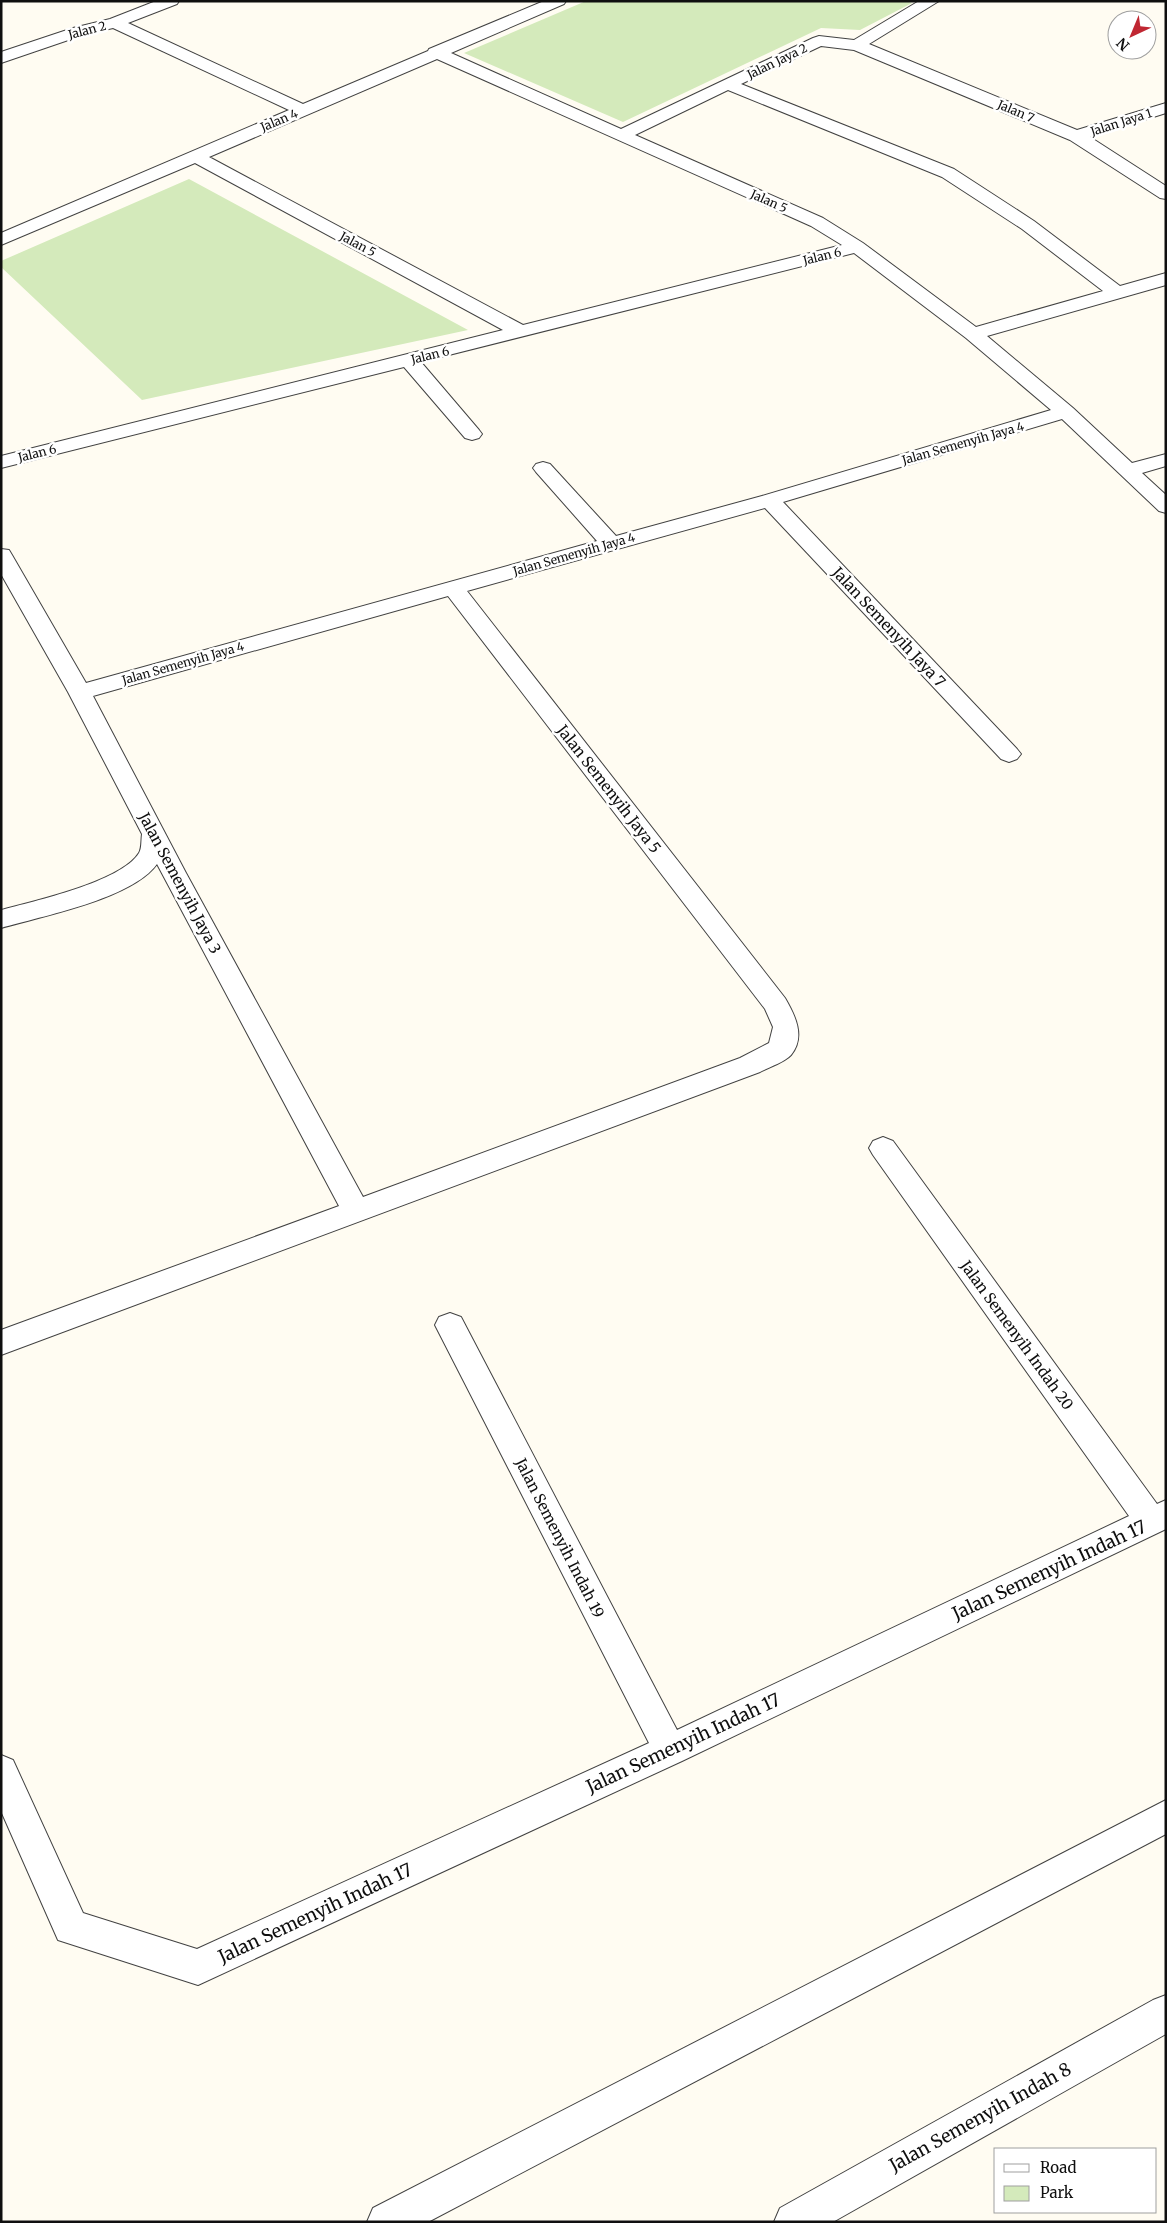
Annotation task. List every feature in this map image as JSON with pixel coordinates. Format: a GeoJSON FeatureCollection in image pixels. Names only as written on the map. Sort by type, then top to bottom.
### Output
{"type":"FeatureCollection","features":[{"type":"Feature","properties":{"kind":"street","name":"Jalan 2"},"geometry":{"type":"LineString","coordinates":[[1,58],[80,31],[115,23],[171,1]]}},
{"type":"Feature","properties":{"kind":"street","name":"Jalan 4"},"geometry":{"type":"LineString","coordinates":[[1,240],[435,52],[558,1]]}},
{"type":"Feature","properties":{"kind":"street"},"geometry":{"type":"LineString","coordinates":[[857,45],[931,1]]}},
{"type":"Feature","properties":{"kind":"street"},"geometry":{"type":"LineString","coordinates":[[115,23],[302,110]]}},
{"type":"Feature","properties":{"kind":"street","name":"Jalan Jaya 2"},"geometry":{"type":"LineString","coordinates":[[621,135],[729,85],[819,40],[857,45]]}},
{"type":"Feature","properties":{"kind":"street","name":"Jalan 7"},"geometry":{"type":"LineString","coordinates":[[857,45],[1076,136],[1166,194]]}},
{"type":"Feature","properties":{"kind":"street","name":"Jalan 5"},"geometry":{"type":"LineString","coordinates":[[435,52],[817,222],[857,247],[973,334],[1066,412],[1166,507]]}},
{"type":"Feature","properties":{"kind":"street"},"geometry":{"type":"LineString","coordinates":[[729,85],[948,173],[1028,225],[1117,293]]}},
{"type":"Feature","properties":{"kind":"street","name":"Jalan Jaya 1"},"geometry":{"type":"LineString","coordinates":[[1076,136],[1166,108]]}},
{"type":"Feature","properties":{"kind":"street","name":"Jalan 5"},"geometry":{"type":"LineString","coordinates":[[195,156],[521,332]]}},
{"type":"Feature","properties":{"kind":"street","name":"Jalan 6"},"geometry":{"type":"LineString","coordinates":[[1,462],[857,247]]}},
{"type":"Feature","properties":{"kind":"street"},"geometry":{"type":"LineString","coordinates":[[973,334],[1166,279]]}},
{"type":"Feature","properties":{"kind":"street"},"geometry":{"type":"LineString","coordinates":[[409,360],[472,434]]}},
{"type":"Feature","properties":{"kind":"street","name":"Jalan Semenyih Jaya 4"},"geometry":{"type":"LineString","coordinates":[[80,692],[769,500],[1066,412]]}},
{"type":"Feature","properties":{"kind":"street"},"geometry":{"type":"LineString","coordinates":[[1126,471],[1166,460]]}},
{"type":"Feature","properties":{"kind":"street"},"geometry":{"type":"LineString","coordinates":[[544,468],[610,544]]}},
{"type":"Feature","properties":{"kind":"street","name":"Jalan Semenyih Jaya 7"},"geometry":{"type":"LineString","coordinates":[[769,500],[1009,754]]}},
{"type":"Feature","properties":{"kind":"street","name":"Jalan Semenyih Jaya 3"},"geometry":{"type":"LineString","coordinates":[[2,559],[80,692],[356,1212]]}},
{"type":"Feature","properties":{"kind":"street","name":"Jalan Semenyih Jaya 5"},"geometry":{"type":"LineString","coordinates":[[356,1212],[750,1065],[781,1050],[786,1027],[776,1005],[454,588]]}},
{"type":"Feature","properties":{"kind":"street"},"geometry":{"type":"LineString","coordinates":[[1,919],[109,887],[136,872],[152,854],[154,834]]}},
{"type":"Feature","properties":{"kind":"street","name":"Jalan Semenyih Indah 20"},"geometry":{"type":"LineString","coordinates":[[883,1148],[1158,1517]]}},
{"type":"Feature","properties":{"kind":"street"},"geometry":{"type":"LineString","coordinates":[[1,1343],[356,1212]]}},
{"type":"Feature","properties":{"kind":"street","name":"Jalan Semenyih Indah 19"},"geometry":{"type":"LineString","coordinates":[[450,1325],[670,1750]]}},
{"type":"Feature","properties":{"kind":"street","name":"Jalan Semenyih Indah 17"},"geometry":{"type":"LineString","coordinates":[[1,1772],[71,1927],[198,1967],[670,1750],[1158,1517]]}},
{"type":"Feature","properties":{"kind":"street"},"geometry":{"type":"LineString","coordinates":[[387,2222],[1166,1816]]}},
{"type":"Feature","properties":{"kind":"street","name":"Jalan Semenyih Indah 8"},"geometry":{"type":"LineString","coordinates":[[794,2222],[1166,2013]]}},
{"type":"Feature","properties":{"kind":"green space"},"geometry":{"type":"Polygon","coordinates":[[[586,1],[906,1],[912,3],[860,30],[821,28],[623,122],[464,53],[586,1]]]}},
{"type":"Feature","properties":{"kind":"green space"},"geometry":{"type":"Polygon","coordinates":[[[189,179],[468,330],[142,400],[1,267],[1,261],[189,179]]]}}]}
